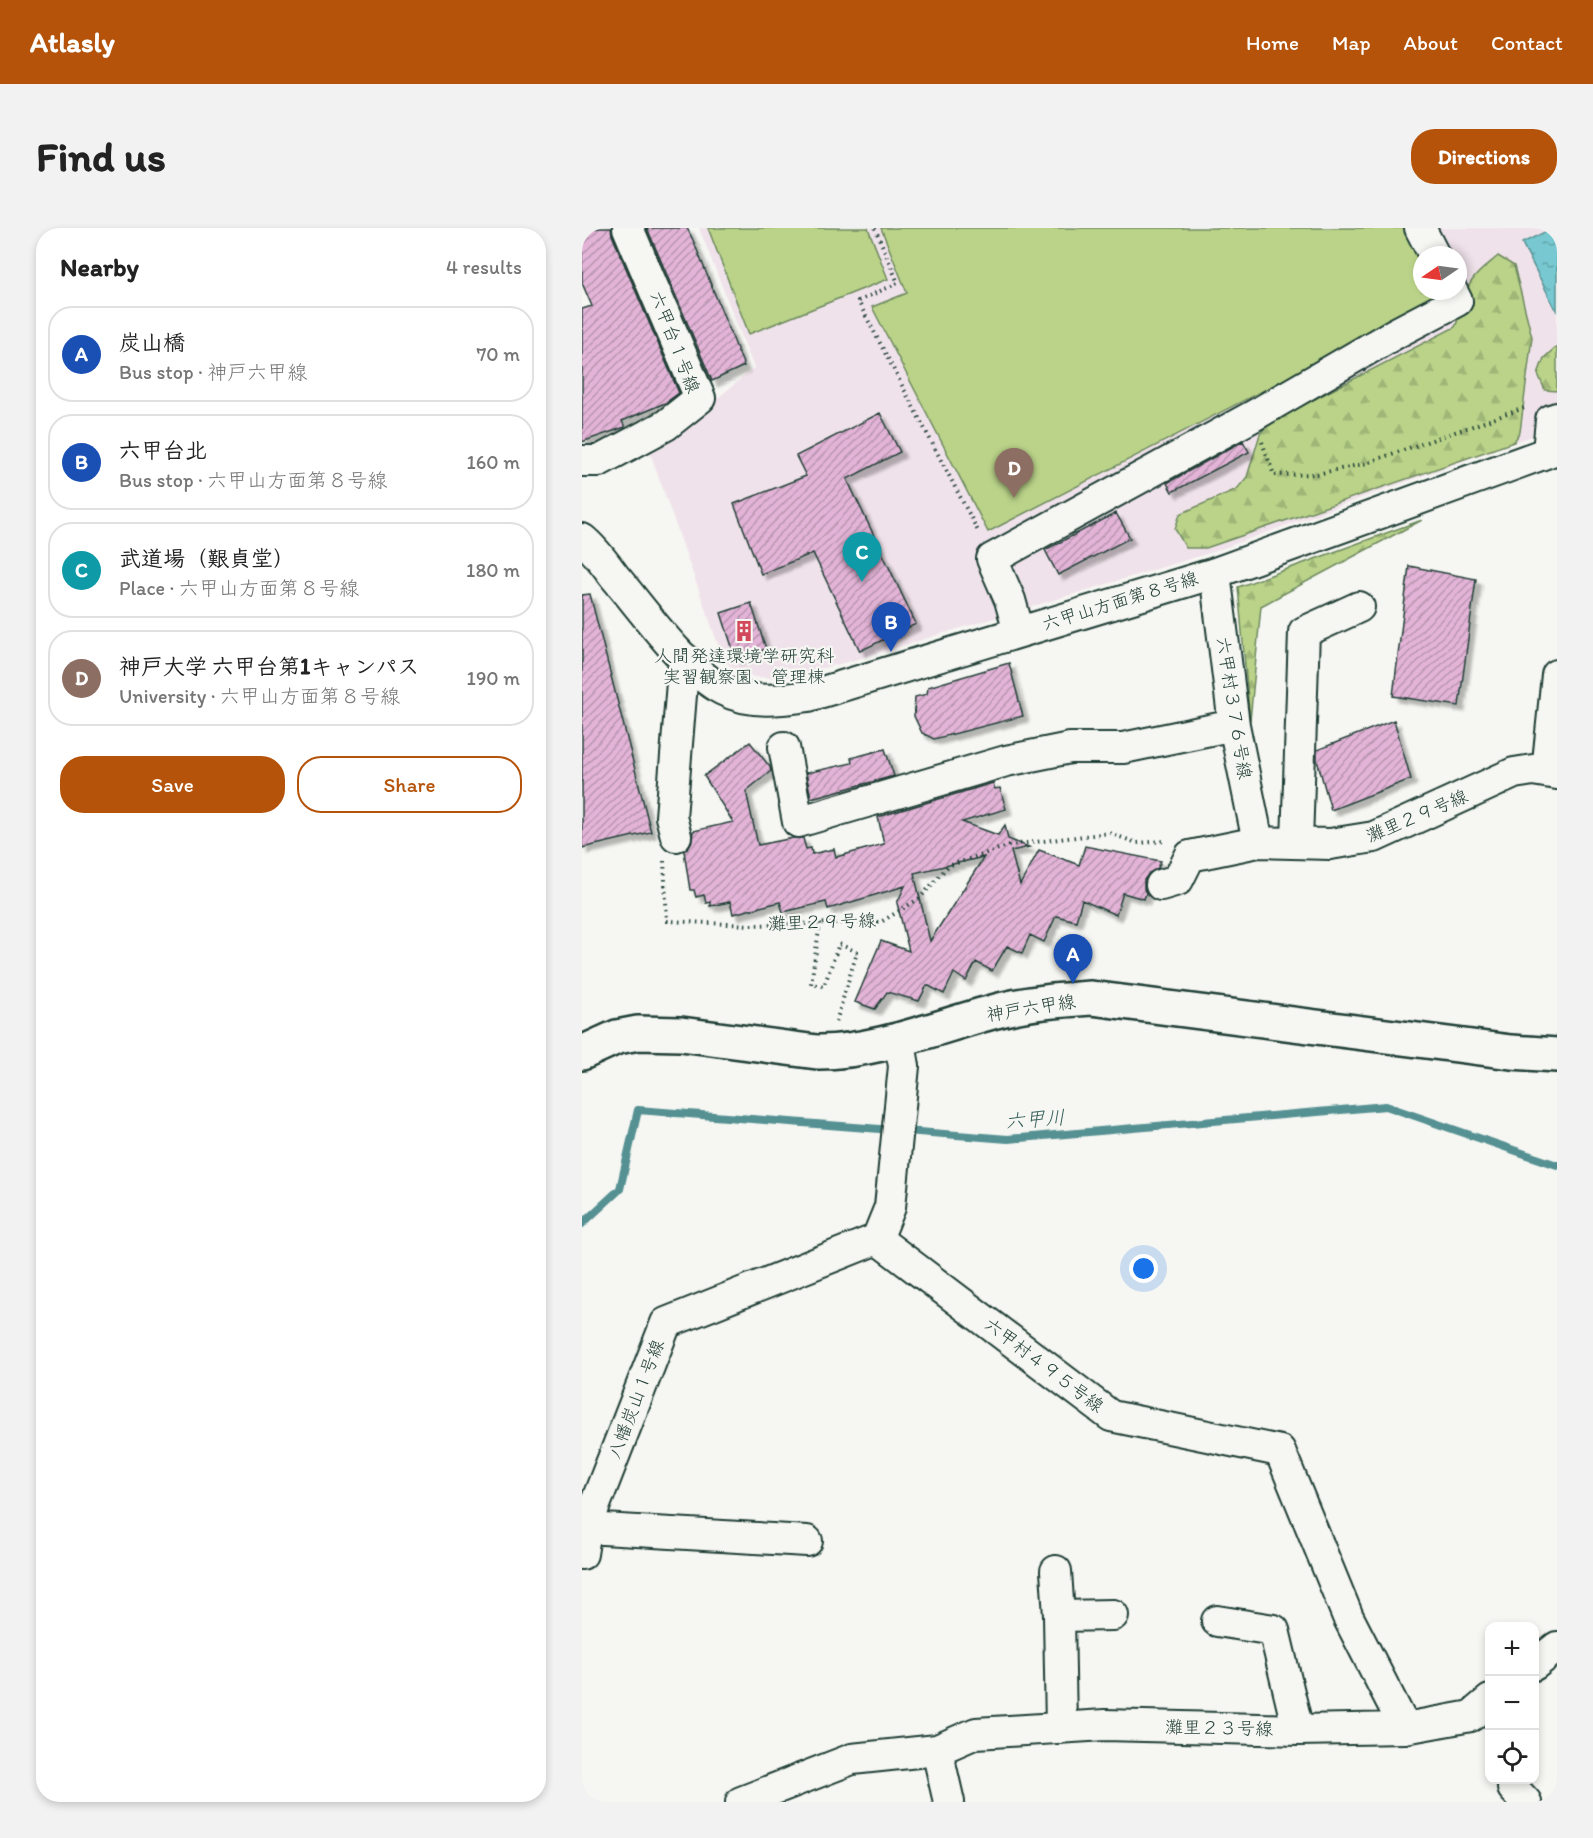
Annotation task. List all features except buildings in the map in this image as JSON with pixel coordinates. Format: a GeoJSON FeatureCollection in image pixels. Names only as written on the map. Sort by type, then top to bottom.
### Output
{"type":"FeatureCollection","features":[{"type":"Feature","properties":{"kind":"main road","name":"神戸六甲線"},"geometry":{"type":"LineString","coordinates":[[582,1053],[617,1037],[638,1033],[681,1034],[825,1052],[851,1050],[1006,1008],[1091,998],[1511,1052],[1557,1054]]}},
{"type":"Feature","properties":{"kind":"street","name":"六甲台１号線"},"geometry":{"type":"LineString","coordinates":[[582,461],[599,461],[666,424],[700,398],[628,228]]}},
{"type":"Feature","properties":{"kind":"street"},"geometry":{"type":"LineString","coordinates":[[1420,228],[1429,246]]}},
{"type":"Feature","properties":{"kind":"street"},"geometry":{"type":"LineString","coordinates":[[1019,632],[1010,600],[992,559],[1456,300]]}},
{"type":"Feature","properties":{"kind":"street"},"geometry":{"type":"LineString","coordinates":[[1546,411],[1551,420],[1553,451]]}},
{"type":"Feature","properties":{"kind":"street","name":"六甲山方面第８号線"},"geometry":{"type":"LineString","coordinates":[[582,538],[684,658],[707,679],[724,691],[748,698],[780,701],[809,696],[1215,573],[1553,451]]}},
{"type":"Feature","properties":{"kind":"street","name":"六甲村３７６号線"},"geometry":{"type":"LineString","coordinates":[[1215,573],[1234,725],[1257,842]]}},
{"type":"Feature","properties":{"kind":"street"},"geometry":{"type":"LineString","coordinates":[[1297,842],[1304,633],[1359,608]]}},
{"type":"Feature","properties":{"kind":"street"},"geometry":{"type":"LineString","coordinates":[[670,845],[684,658]]}},
{"type":"Feature","properties":{"kind":"street"},"geometry":{"type":"LineString","coordinates":[[1552,773],[1557,675]]}},
{"type":"Feature","properties":{"kind":"street"},"geometry":{"type":"LineString","coordinates":[[784,747],[798,822],[1006,761],[1070,748],[1123,748],[1234,725]]}},
{"type":"Feature","properties":{"kind":"street","name":"灘里２９号線"},"geometry":{"type":"LineString","coordinates":[[1161,885],[1178,880],[1190,856],[1257,842],[1330,844],[1374,837],[1514,773],[1533,770],[1552,773]]}},
{"type":"Feature","properties":{"kind":"street"},"geometry":{"type":"LineString","coordinates":[[878,1239],[890,1207],[902,1094],[904,1066],[899,1038]]}},
{"type":"Feature","properties":{"kind":"street","name":"六甲村４９５号線"},"geometry":{"type":"LineString","coordinates":[[878,1239],[1111,1416],[1280,1452],[1348,1617],[1405,1728]]}},
{"type":"Feature","properties":{"kind":"street","name":"八幡炭山１号線"},"geometry":{"type":"LineString","coordinates":[[584,1541],[666,1323],[878,1239]]}},
{"type":"Feature","properties":{"kind":"street"},"geometry":{"type":"LineString","coordinates":[[584,1541],[807,1541]]}},
{"type":"Feature","properties":{"kind":"street"},"geometry":{"type":"LineString","coordinates":[[1056,1571],[1061,1728]]}},
{"type":"Feature","properties":{"kind":"street"},"geometry":{"type":"LineString","coordinates":[[1059,1616],[1113,1615]]}},
{"type":"Feature","properties":{"kind":"street"},"geometry":{"type":"LineString","coordinates":[[1217,1621],[1274,1630],[1298,1730]]}},
{"type":"Feature","properties":{"kind":"street"},"geometry":{"type":"LineString","coordinates":[[1539,1661],[1557,1647]]}},
{"type":"Feature","properties":{"kind":"street","name":"灘里２３号線"},"geometry":{"type":"LineString","coordinates":[[741,1802],[852,1759],[937,1750],[976,1733],[1105,1725],[1298,1730],[1405,1728],[1471,1716],[1485,1704]]}},
{"type":"Feature","properties":{"kind":"street"},"geometry":{"type":"LineString","coordinates":[[937,1750],[949,1802]]}},
{"type":"Feature","properties":{"kind":"path"},"geometry":{"type":"LineString","coordinates":[[875,228],[898,283],[858,301],[992,559]]}},
{"type":"Feature","properties":{"kind":"path"},"geometry":{"type":"LineString","coordinates":[[1252,416],[1274,475],[1317,474],[1363,464],[1546,411]]}},
{"type":"Feature","properties":{"kind":"path","name":"灘里２９号線"},"geometry":{"type":"LineString","coordinates":[[670,845],[667,921],[750,925],[881,922],[920,898],[948,866],[1010,845],[1109,833],[1137,843],[1172,840]]}},
{"type":"Feature","properties":{"kind":"path"},"geometry":{"type":"LineString","coordinates":[[820,923],[811,984],[824,986],[839,944],[857,952],[833,1029]]}},
{"type":"Feature","properties":{"kind":"shaded area"},"geometry":{"type":"Polygon","coordinates":[[[699,228],[1557,228],[1557,427],[1213,552],[848,662],[781,678],[754,677],[736,670],[724,661],[647,444],[712,403],[754,368],[699,228]]]}},
{"type":"Feature","properties":{"kind":"green space"},"geometry":{"type":"Polygon","coordinates":[[[708,228],[868,228],[888,279],[749,334],[708,228]]]}},
{"type":"Feature","properties":{"kind":"green space"},"geometry":{"type":"Polygon","coordinates":[[[881,228],[1410,228],[1418,246],[1413,246],[1413,300],[1435,300],[1435,302],[988,532],[872,307],[907,293],[881,228]]]}},
{"type":"Feature","properties":{"kind":"green space"},"geometry":{"type":"Polygon","coordinates":[[[1498,256],[1514,266],[1532,337],[1520,432],[1514,442],[1206,548],[1186,548],[1175,529],[1180,514],[1237,489],[1247,477],[1260,434],[1268,423],[1455,327],[1464,300],[1467,300],[1470,283],[1498,256]]]}},
{"type":"Feature","properties":{"kind":"green space"},"geometry":{"type":"Polygon","coordinates":[[[1557,346],[1557,391],[1545,390],[1538,374],[1544,358],[1557,346]]]}},
{"type":"Feature","properties":{"kind":"green space"},"geometry":{"type":"Polygon","coordinates":[[[1422,520],[1261,606],[1250,721],[1238,587],[1422,520]]]}},
{"type":"Feature","properties":{"kind":"water"},"geometry":{"type":"Polygon","coordinates":[[[1557,228],[1557,312],[1522,243],[1557,228]]]}},
{"type":"Feature","properties":{"kind":"waterway","name":"六甲川"},"geometry":{"type":"LineString","coordinates":[[582,1224],[620,1189],[638,1110],[1008,1139],[1386,1106],[1557,1165]]}},
{"type":"Feature","properties":{"kind":"place","name":"神戸大学 六甲台第1キャンパス"},"geometry":{"type":"Point","coordinates":[1014,498]}},
{"type":"Feature","properties":{"kind":"place","name":"武道場（艱貞堂）"},"geometry":{"type":"Point","coordinates":[862,582]}},
{"type":"Feature","properties":{"kind":"place","name":"人間発達環境学研究科 実習観察園、管理棟"},"geometry":{"type":"Point","coordinates":[744,631]}},
{"type":"Feature","properties":{"kind":"place","name":"六甲台北"},"geometry":{"type":"Point","coordinates":[891,652]}},
{"type":"Feature","properties":{"kind":"place","name":"炭山橋"},"geometry":{"type":"Point","coordinates":[1073,984]}}]}
